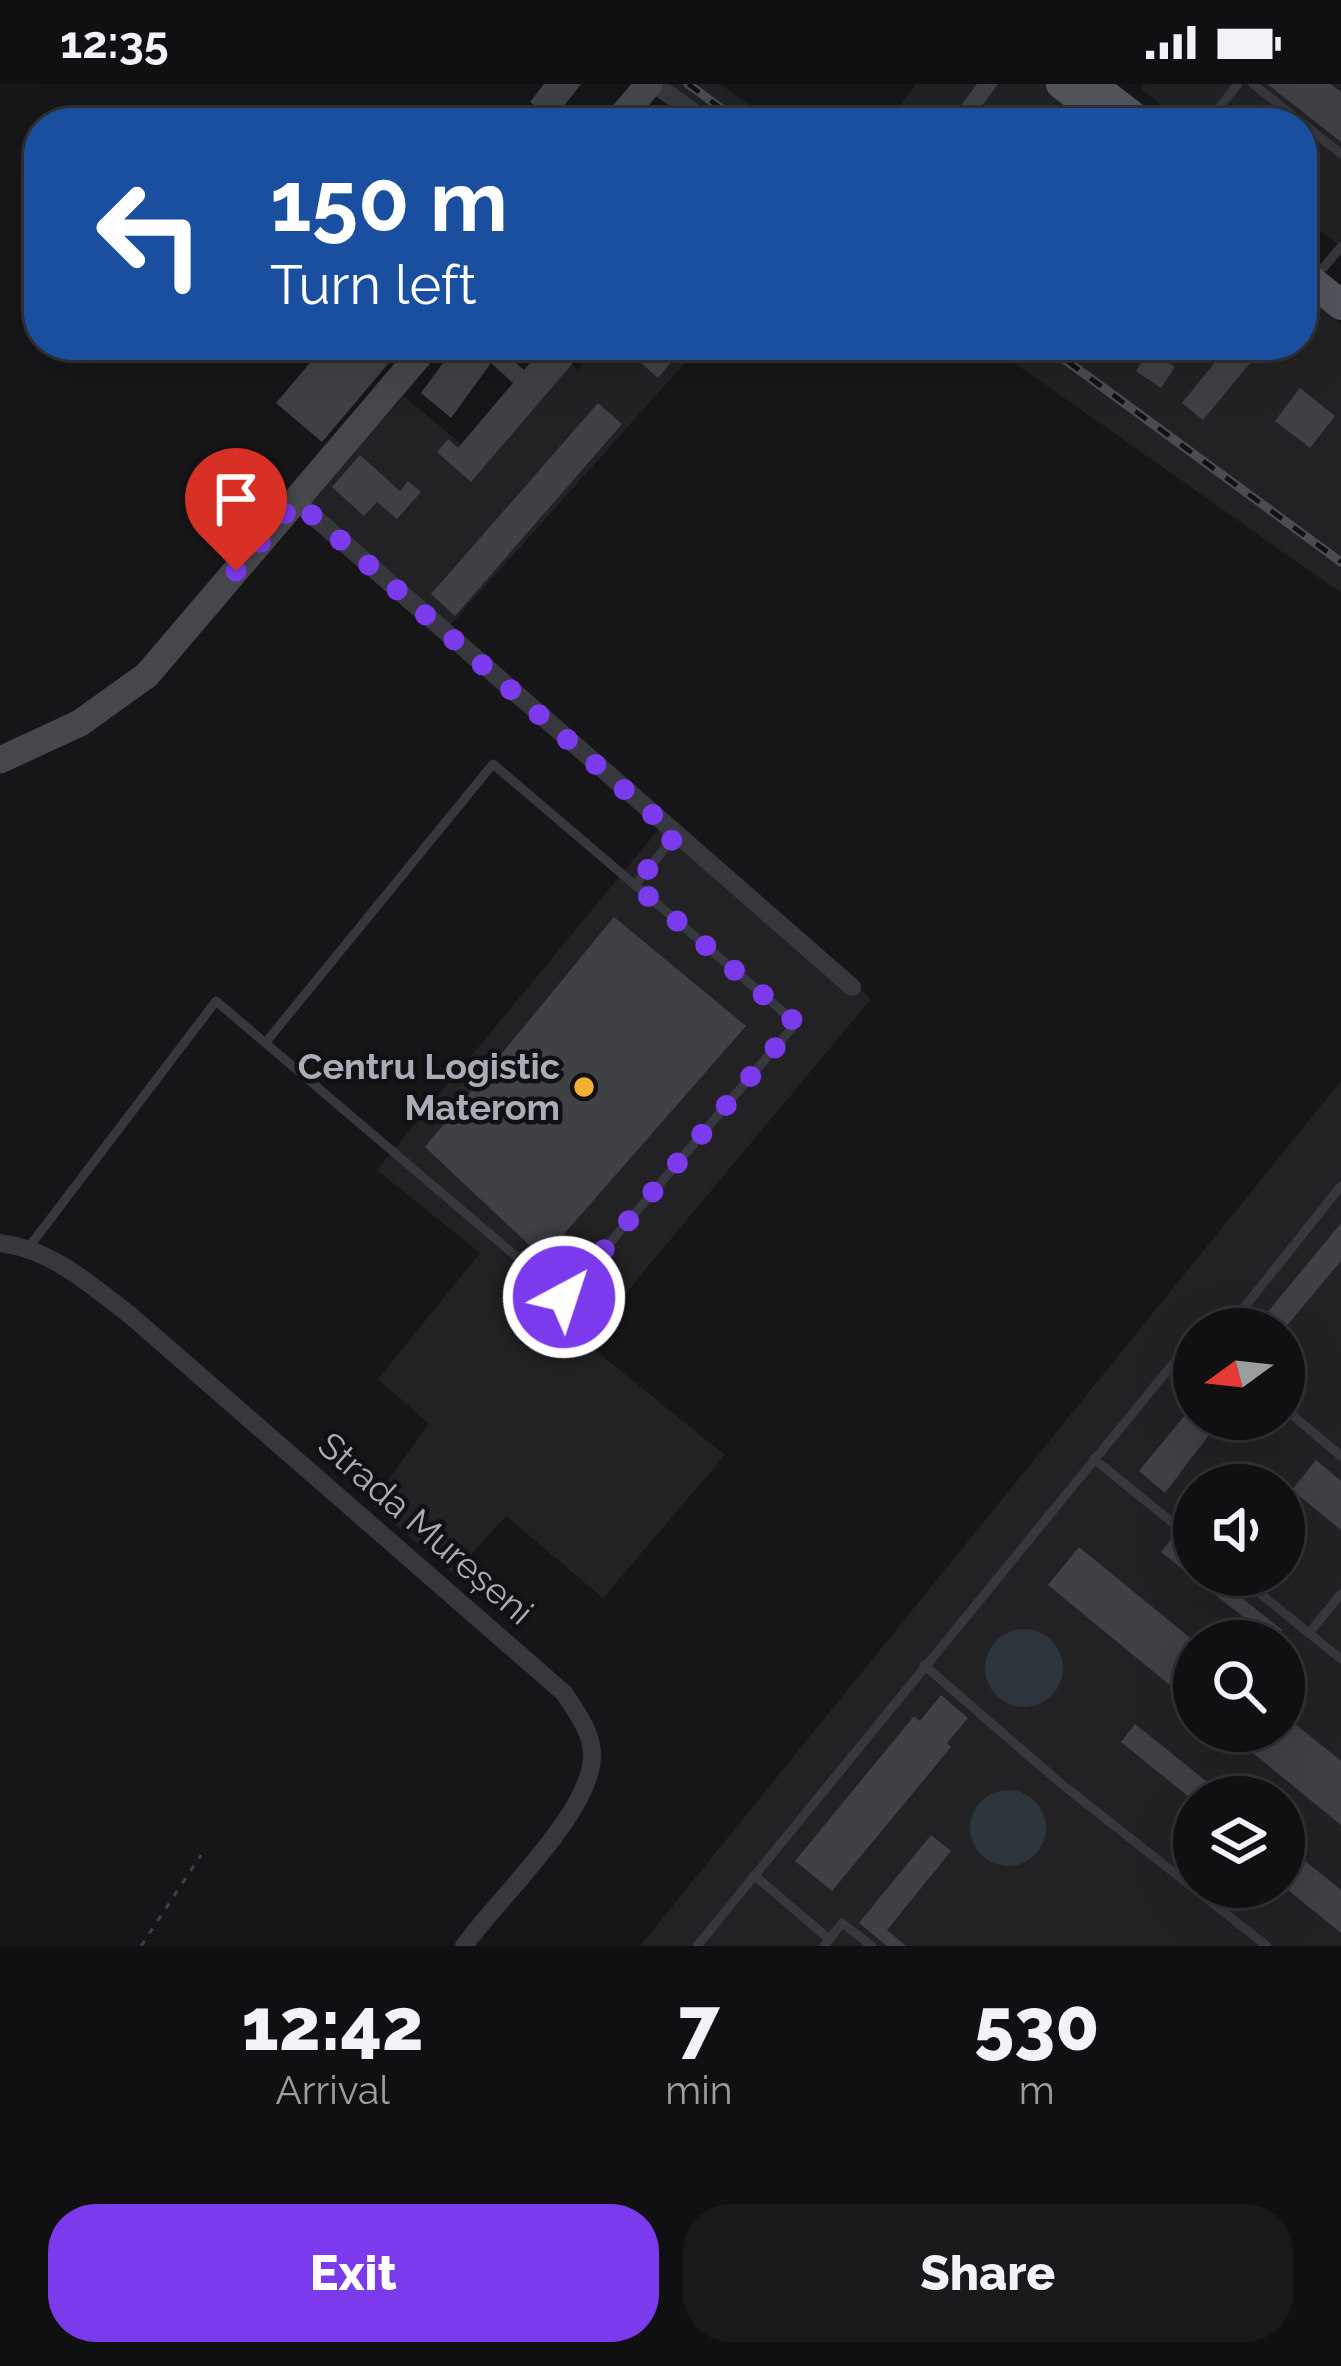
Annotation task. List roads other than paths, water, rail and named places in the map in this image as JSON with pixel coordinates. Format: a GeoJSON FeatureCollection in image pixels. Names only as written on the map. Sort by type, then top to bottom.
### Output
{"type":"FeatureCollection","features":[{"type":"Feature","properties":{"kind":"main road"},"geometry":{"type":"LineString","coordinates":[[1061,84],[1111,108]]}},
{"type":"Feature","properties":{"kind":"main road"},"geometry":{"type":"LineString","coordinates":[[1091,84],[1116,108]]}},
{"type":"Feature","properties":{"kind":"main road"},"geometry":{"type":"LineString","coordinates":[[1322,263],[1341,304]]}},
{"type":"Feature","properties":{"kind":"street"},"geometry":{"type":"LineString","coordinates":[[630,108],[652,84],[687,108]]}},
{"type":"Feature","properties":{"kind":"street"},"geometry":{"type":"LineString","coordinates":[[0,760],[118,700],[147,675],[415,360]]}},
{"type":"Feature","properties":{"kind":"street"},"geometry":{"type":"LineString","coordinates":[[296,501],[852,987]]}},
{"type":"Feature","properties":{"kind":"street","name":"Strada Mureșeni"},"geometry":{"type":"LineString","coordinates":[[0,1243],[28,1246],[58,1260],[130,1315],[564,1693],[582,1721],[593,1753],[584,1785],[564,1821],[464,1946]]}},
{"type":"Feature","properties":{"kind":"lane"},"geometry":{"type":"LineString","coordinates":[[1219,108],[1238,84]]}},
{"type":"Feature","properties":{"kind":"lane"},"geometry":{"type":"LineString","coordinates":[[1253,84],[1283,108]]}},
{"type":"Feature","properties":{"kind":"lane"},"geometry":{"type":"LineString","coordinates":[[1317,135],[1341,154]]}},
{"type":"Feature","properties":{"kind":"lane"},"geometry":{"type":"LineString","coordinates":[[28,1246],[217,1001],[564,1297],[796,1023],[493,764],[266,1042]]}},
{"type":"Feature","properties":{"kind":"lane"},"geometry":{"type":"LineString","coordinates":[[635,885],[676,835]]}},
{"type":"Feature","properties":{"kind":"lane"},"geometry":{"type":"LineString","coordinates":[[1244,1308],[1341,1186]]}},
{"type":"Feature","properties":{"kind":"lane"},"geometry":{"type":"LineString","coordinates":[[697,1946],[1173,1363]]}},
{"type":"Feature","properties":{"kind":"lane"},"geometry":{"type":"LineString","coordinates":[[1305,1426],[1341,1456]]}},
{"type":"Feature","properties":{"kind":"lane"},"geometry":{"type":"LineString","coordinates":[[1094,1459],[1173,1523]]}},
{"type":"Feature","properties":{"kind":"lane"},"geometry":{"type":"LineString","coordinates":[[1309,1633],[1341,1594]]}},
{"type":"Feature","properties":{"kind":"lane"},"geometry":{"type":"LineString","coordinates":[[1263,1596],[1341,1659]]}},
{"type":"Feature","properties":{"kind":"lane"},"geometry":{"type":"LineString","coordinates":[[923,1664],[1059,1782],[1173,1867]]}},
{"type":"Feature","properties":{"kind":"lane"},"geometry":{"type":"LineString","coordinates":[[754,1875],[826,1942],[842,1922],[872,1946]]}},
{"type":"Feature","properties":{"kind":"lane"},"geometry":{"type":"LineString","coordinates":[[1224,1908],[1267,1946]]}},
{"type":"Feature","properties":{"kind":"railway"},"geometry":{"type":"LineString","coordinates":[[688,84],[721,108]]}},
{"type":"Feature","properties":{"kind":"railway"},"geometry":{"type":"LineString","coordinates":[[1065,360],[1341,562]]}},
{"type":"Feature","properties":{"kind":"place","name":"Centru Logistic Materom"},"geometry":{"type":"Point","coordinates":[584,1087]}}]}
